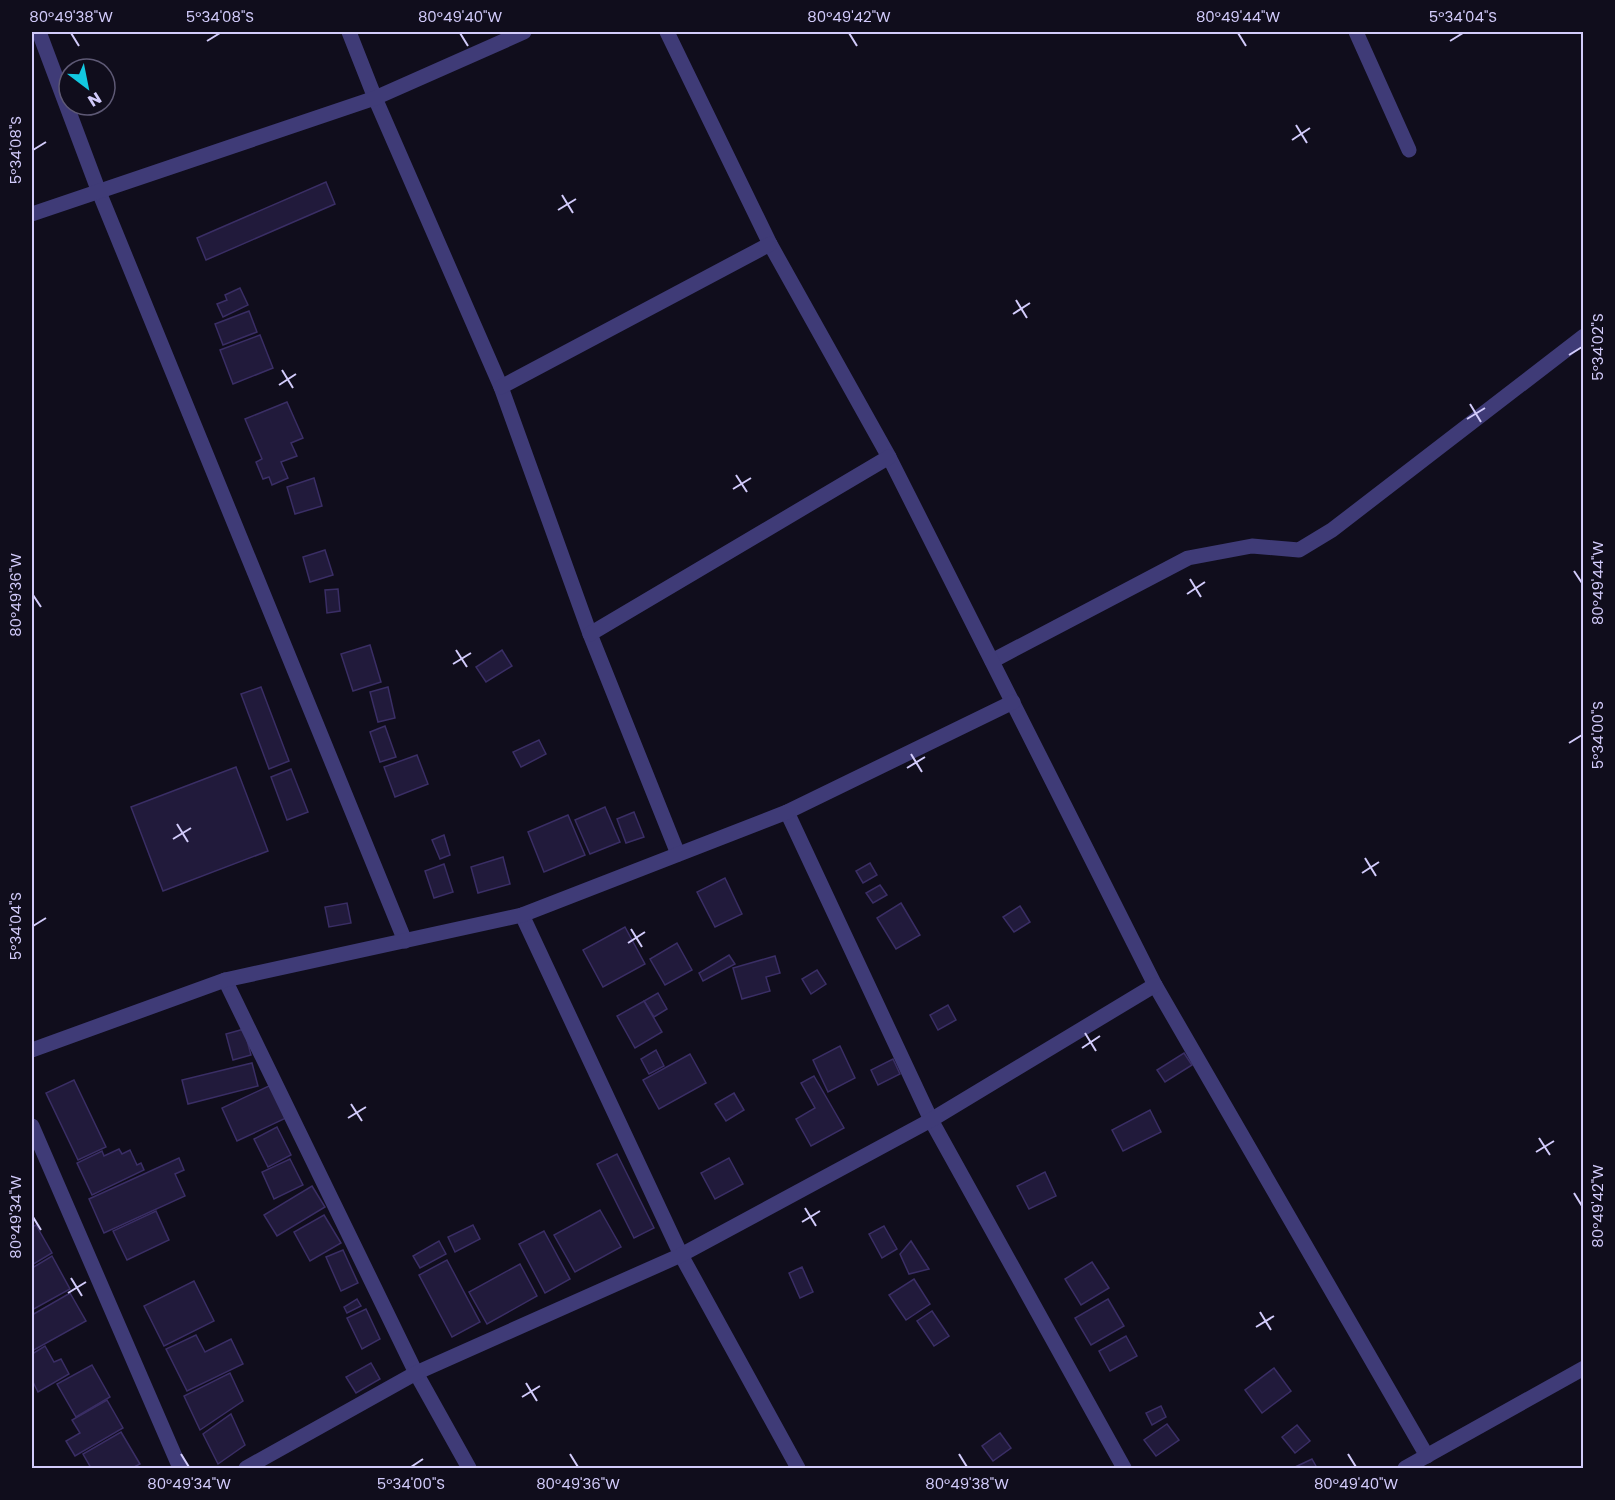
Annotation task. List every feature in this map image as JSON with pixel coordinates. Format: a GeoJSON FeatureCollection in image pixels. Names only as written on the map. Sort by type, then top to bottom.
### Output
{"type":"FeatureCollection","features":[{"type":"Feature","properties":{"kind":"street"},"geometry":{"type":"LineString","coordinates":[[39,32],[99,192],[405,940]]}},
{"type":"Feature","properties":{"kind":"street"},"geometry":{"type":"LineString","coordinates":[[349,32],[375,98],[501,387],[590,634],[678,854]]}},
{"type":"Feature","properties":{"kind":"street"},"geometry":{"type":"LineString","coordinates":[[32,214],[375,98],[524,32]]}},
{"type":"Feature","properties":{"kind":"street"},"geometry":{"type":"LineString","coordinates":[[668,32],[770,244],[889,457],[1155,985],[1427,1456]]}},
{"type":"Feature","properties":{"kind":"street"},"geometry":{"type":"LineString","coordinates":[[1356,32],[1409,150]]}},
{"type":"Feature","properties":{"kind":"street"},"geometry":{"type":"LineString","coordinates":[[501,387],[770,244]]}},
{"type":"Feature","properties":{"kind":"street"},"geometry":{"type":"LineString","coordinates":[[992,660],[1188,558],[1252,546],[1299,550],[1332,530],[1584,336]]}},
{"type":"Feature","properties":{"kind":"street"},"geometry":{"type":"LineString","coordinates":[[590,634],[889,457]]}},
{"type":"Feature","properties":{"kind":"street"},"geometry":{"type":"LineString","coordinates":[[32,1050],[225,980],[522,915],[787,812],[1013,702]]}},
{"type":"Feature","properties":{"kind":"street"},"geometry":{"type":"LineString","coordinates":[[787,812],[931,1120],[1124,1468]]}},
{"type":"Feature","properties":{"kind":"street"},"geometry":{"type":"LineString","coordinates":[[522,915],[681,1254],[798,1468]]}},
{"type":"Feature","properties":{"kind":"street"},"geometry":{"type":"LineString","coordinates":[[225,980],[416,1373],[469,1468]]}},
{"type":"Feature","properties":{"kind":"street"},"geometry":{"type":"LineString","coordinates":[[246,1468],[416,1373],[681,1254],[931,1120],[1155,985]]}},
{"type":"Feature","properties":{"kind":"street"},"geometry":{"type":"LineString","coordinates":[[32,1126],[180,1468]]}},
{"type":"Feature","properties":{"kind":"street"},"geometry":{"type":"LineString","coordinates":[[1405,1468],[1584,1368]]}},
{"type":"Feature","properties":{"kind":"building"},"geometry":{"type":"Polygon","coordinates":[[[326,182],[335,204],[206,260],[197,238],[326,182]]]}},
{"type":"Feature","properties":{"kind":"building"},"geometry":{"type":"Polygon","coordinates":[[[240,288],[248,305],[223,317],[217,304],[227,300],[225,295],[240,288]]]}},
{"type":"Feature","properties":{"kind":"building"},"geometry":{"type":"Polygon","coordinates":[[[249,311],[257,332],[223,345],[215,324],[249,311]]]}},
{"type":"Feature","properties":{"kind":"building"},"geometry":{"type":"Polygon","coordinates":[[[260,335],[273,368],[233,384],[220,350],[260,335]]]}},
{"type":"Feature","properties":{"kind":"building"},"geometry":{"type":"Polygon","coordinates":[[[287,402],[303,438],[291,443],[297,456],[281,462],[288,478],[272,485],[269,477],[263,479],[256,462],[262,459],[245,419],[287,402]]]}},
{"type":"Feature","properties":{"kind":"building"},"geometry":{"type":"Polygon","coordinates":[[[314,478],[322,506],[295,514],[287,487],[314,478]]]}},
{"type":"Feature","properties":{"kind":"building"},"geometry":{"type":"Polygon","coordinates":[[[325,550],[333,575],[310,582],[303,557],[325,550]]]}},
{"type":"Feature","properties":{"kind":"building"},"geometry":{"type":"Polygon","coordinates":[[[338,589],[340,611],[327,613],[325,590],[338,589]]]}},
{"type":"Feature","properties":{"kind":"building"},"geometry":{"type":"Polygon","coordinates":[[[370,645],[381,682],[353,691],[341,654],[370,645]]]}},
{"type":"Feature","properties":{"kind":"building"},"geometry":{"type":"Polygon","coordinates":[[[502,650],[512,666],[486,682],[476,667],[502,650]]]}},
{"type":"Feature","properties":{"kind":"building"},"geometry":{"type":"Polygon","coordinates":[[[261,687],[289,761],[269,769],[241,694],[261,687]]]}},
{"type":"Feature","properties":{"kind":"building"},"geometry":{"type":"Polygon","coordinates":[[[388,687],[395,718],[378,722],[370,692],[388,687]]]}},
{"type":"Feature","properties":{"kind":"building"},"geometry":{"type":"Polygon","coordinates":[[[385,726],[396,757],[380,762],[370,732],[385,726]]]}},
{"type":"Feature","properties":{"kind":"building"},"geometry":{"type":"Polygon","coordinates":[[[539,740],[546,754],[521,767],[513,752],[539,740]]]}},
{"type":"Feature","properties":{"kind":"building"},"geometry":{"type":"Polygon","coordinates":[[[417,755],[428,784],[395,797],[384,767],[417,755]]]}},
{"type":"Feature","properties":{"kind":"building"},"geometry":{"type":"Polygon","coordinates":[[[236,767],[268,851],[163,891],[131,807],[236,767]]]}},
{"type":"Feature","properties":{"kind":"building"},"geometry":{"type":"Polygon","coordinates":[[[291,769],[308,812],[287,820],[271,777],[291,769]]]}},
{"type":"Feature","properties":{"kind":"building"},"geometry":{"type":"Polygon","coordinates":[[[605,807],[620,842],[590,854],[575,820],[605,807]]]}},
{"type":"Feature","properties":{"kind":"building"},"geometry":{"type":"Polygon","coordinates":[[[634,812],[644,837],[626,843],[617,819],[634,812]]]}},
{"type":"Feature","properties":{"kind":"building"},"geometry":{"type":"Polygon","coordinates":[[[568,815],[585,855],[544,872],[528,832],[568,815]]]}},
{"type":"Feature","properties":{"kind":"building"},"geometry":{"type":"Polygon","coordinates":[[[444,835],[450,855],[440,859],[432,840],[444,835]]]}},
{"type":"Feature","properties":{"kind":"building"},"geometry":{"type":"Polygon","coordinates":[[[503,857],[510,884],[478,893],[471,867],[503,857]]]}},
{"type":"Feature","properties":{"kind":"building"},"geometry":{"type":"Polygon","coordinates":[[[870,863],[877,875],[863,883],[856,871],[870,863]]]}},
{"type":"Feature","properties":{"kind":"building"},"geometry":{"type":"Polygon","coordinates":[[[444,864],[453,892],[434,898],[425,871],[444,864]]]}},
{"type":"Feature","properties":{"kind":"building"},"geometry":{"type":"Polygon","coordinates":[[[725,878],[742,914],[715,927],[697,892],[725,878]]]}},
{"type":"Feature","properties":{"kind":"building"},"geometry":{"type":"Polygon","coordinates":[[[880,885],[887,895],[873,903],[866,893],[880,885]]]}},
{"type":"Feature","properties":{"kind":"building"},"geometry":{"type":"Polygon","coordinates":[[[347,903],[351,923],[329,927],[325,907],[347,903]]]}},
{"type":"Feature","properties":{"kind":"building"},"geometry":{"type":"Polygon","coordinates":[[[901,903],[920,935],[896,949],[877,918],[901,903]]]}},
{"type":"Feature","properties":{"kind":"building"},"geometry":{"type":"Polygon","coordinates":[[[1020,906],[1030,922],[1014,932],[1003,917],[1020,906]]]}},
{"type":"Feature","properties":{"kind":"building"},"geometry":{"type":"Polygon","coordinates":[[[625,927],[645,964],[603,987],[583,950],[625,927]]]}},
{"type":"Feature","properties":{"kind":"building"},"geometry":{"type":"Polygon","coordinates":[[[677,943],[692,970],[665,985],[650,959],[677,943]]]}},
{"type":"Feature","properties":{"kind":"building"},"geometry":{"type":"Polygon","coordinates":[[[729,955],[735,964],[703,981],[699,973],[729,955]]]}},
{"type":"Feature","properties":{"kind":"building"},"geometry":{"type":"Polygon","coordinates":[[[775,956],[780,973],[766,977],[770,991],[742,999],[733,968],[775,956]]]}},
{"type":"Feature","properties":{"kind":"building"},"geometry":{"type":"Polygon","coordinates":[[[817,970],[826,984],[811,994],[802,979],[817,970]]]}},
{"type":"Feature","properties":{"kind":"building"},"geometry":{"type":"Polygon","coordinates":[[[658,993],[667,1009],[654,1017],[644,1001],[658,993]]]}},
{"type":"Feature","properties":{"kind":"building"},"geometry":{"type":"Polygon","coordinates":[[[644,1001],[662,1032],[635,1048],[617,1016],[644,1001]]]}},
{"type":"Feature","properties":{"kind":"building"},"geometry":{"type":"Polygon","coordinates":[[[948,1005],[956,1020],[938,1030],[930,1015],[948,1005]]]}},
{"type":"Feature","properties":{"kind":"building"},"geometry":{"type":"Polygon","coordinates":[[[244,1029],[251,1055],[233,1060],[226,1034],[244,1029]]]}},
{"type":"Feature","properties":{"kind":"building"},"geometry":{"type":"Polygon","coordinates":[[[840,1046],[855,1078],[828,1092],[813,1060],[840,1046]]]}},
{"type":"Feature","properties":{"kind":"building"},"geometry":{"type":"Polygon","coordinates":[[[656,1050],[664,1066],[649,1074],[641,1059],[656,1050]]]}},
{"type":"Feature","properties":{"kind":"building"},"geometry":{"type":"Polygon","coordinates":[[[1184,1053],[1192,1065],[1165,1082],[1157,1070],[1184,1053]]]}},
{"type":"Feature","properties":{"kind":"building"},"geometry":{"type":"Polygon","coordinates":[[[690,1054],[706,1083],[659,1109],[643,1080],[690,1054]]]}},
{"type":"Feature","properties":{"kind":"building"},"geometry":{"type":"Polygon","coordinates":[[[893,1059],[900,1074],[878,1085],[871,1070],[893,1059]]]}},
{"type":"Feature","properties":{"kind":"building"},"geometry":{"type":"Polygon","coordinates":[[[252,1063],[258,1086],[188,1104],[182,1080],[252,1063]]]}},
{"type":"Feature","properties":{"kind":"building"},"geometry":{"type":"Polygon","coordinates":[[[814,1076],[844,1128],[811,1146],[796,1119],[815,1108],[801,1083],[814,1076]]]}},
{"type":"Feature","properties":{"kind":"building"},"geometry":{"type":"Polygon","coordinates":[[[74,1080],[106,1147],[78,1160],[46,1093],[74,1080]]]}},
{"type":"Feature","properties":{"kind":"building"},"geometry":{"type":"Polygon","coordinates":[[[271,1085],[286,1118],[237,1141],[222,1108],[271,1085]]]}},
{"type":"Feature","properties":{"kind":"building"},"geometry":{"type":"Polygon","coordinates":[[[734,1093],[744,1110],[726,1121],[715,1104],[734,1093]]]}},
{"type":"Feature","properties":{"kind":"building"},"geometry":{"type":"Polygon","coordinates":[[[1150,1110],[1161,1132],[1123,1151],[1112,1130],[1150,1110]]]}},
{"type":"Feature","properties":{"kind":"building"},"geometry":{"type":"Polygon","coordinates":[[[277,1127],[291,1155],[268,1167],[254,1139],[277,1127]]]}},
{"type":"Feature","properties":{"kind":"building"},"geometry":{"type":"Polygon","coordinates":[[[119,1149],[122,1154],[130,1150],[137,1165],[141,1163],[144,1170],[92,1195],[77,1163],[102,1151],[104,1156],[119,1149]]]}},
{"type":"Feature","properties":{"kind":"building"},"geometry":{"type":"Polygon","coordinates":[[[617,1154],[654,1228],[634,1238],[597,1164],[617,1154]]]}},
{"type":"Feature","properties":{"kind":"building"},"geometry":{"type":"Polygon","coordinates":[[[179,1158],[184,1170],[175,1174],[185,1196],[104,1233],[89,1199],[179,1158]]]}},
{"type":"Feature","properties":{"kind":"building"},"geometry":{"type":"Polygon","coordinates":[[[729,1158],[743,1184],[715,1199],[701,1173],[729,1158]]]}},
{"type":"Feature","properties":{"kind":"building"},"geometry":{"type":"Polygon","coordinates":[[[290,1159],[303,1185],[274,1199],[262,1172],[290,1159]]]}},
{"type":"Feature","properties":{"kind":"building"},"geometry":{"type":"Polygon","coordinates":[[[1045,1172],[1056,1196],[1029,1209],[1017,1186],[1045,1172]]]}},
{"type":"Feature","properties":{"kind":"building"},"geometry":{"type":"Polygon","coordinates":[[[312,1186],[325,1207],[277,1236],[264,1215],[312,1186]]]}},
{"type":"Feature","properties":{"kind":"building"},"geometry":{"type":"Polygon","coordinates":[[[600,1210],[621,1247],[575,1272],[554,1235],[600,1210]]]}},
{"type":"Feature","properties":{"kind":"building"},"geometry":{"type":"Polygon","coordinates":[[[156,1211],[169,1240],[127,1260],[113,1231],[156,1211]]]}},
{"type":"Feature","properties":{"kind":"building"},"geometry":{"type":"Polygon","coordinates":[[[324,1215],[341,1243],[310,1261],[294,1232],[324,1215]]]}},
{"type":"Feature","properties":{"kind":"building"},"geometry":{"type":"Polygon","coordinates":[[[36,1225],[52,1253],[32,1265],[32,1227],[36,1225]]]}},
{"type":"Feature","properties":{"kind":"building"},"geometry":{"type":"Polygon","coordinates":[[[473,1225],[480,1239],[455,1252],[448,1237],[473,1225]]]}},
{"type":"Feature","properties":{"kind":"building"},"geometry":{"type":"Polygon","coordinates":[[[884,1226],[897,1249],[882,1258],[869,1234],[884,1226]]]}},
{"type":"Feature","properties":{"kind":"building"},"geometry":{"type":"Polygon","coordinates":[[[544,1231],[570,1279],[545,1293],[519,1244],[544,1231]]]}},
{"type":"Feature","properties":{"kind":"building"},"geometry":{"type":"Polygon","coordinates":[[[439,1241],[446,1254],[420,1268],[413,1256],[439,1241]]]}},
{"type":"Feature","properties":{"kind":"building"},"geometry":{"type":"Polygon","coordinates":[[[911,1241],[929,1269],[909,1274],[900,1254],[911,1241]]]}},
{"type":"Feature","properties":{"kind":"building"},"geometry":{"type":"Polygon","coordinates":[[[343,1250],[358,1283],[341,1291],[326,1257],[343,1250]]]}},
{"type":"Feature","properties":{"kind":"building"},"geometry":{"type":"Polygon","coordinates":[[[52,1256],[70,1289],[32,1310],[32,1268],[52,1256]]]}},
{"type":"Feature","properties":{"kind":"building"},"geometry":{"type":"Polygon","coordinates":[[[447,1260],[480,1322],[452,1337],[419,1275],[447,1260]]]}},
{"type":"Feature","properties":{"kind":"building"},"geometry":{"type":"Polygon","coordinates":[[[1092,1262],[1109,1288],[1081,1305],[1065,1279],[1092,1262]]]}},
{"type":"Feature","properties":{"kind":"building"},"geometry":{"type":"Polygon","coordinates":[[[520,1264],[537,1296],[487,1324],[469,1292],[520,1264]]]}},
{"type":"Feature","properties":{"kind":"building"},"geometry":{"type":"Polygon","coordinates":[[[802,1267],[813,1292],[800,1298],[789,1273],[802,1267]]]}},
{"type":"Feature","properties":{"kind":"building"},"geometry":{"type":"Polygon","coordinates":[[[914,1279],[930,1304],[906,1320],[889,1295],[914,1279]]]}},
{"type":"Feature","properties":{"kind":"building"},"geometry":{"type":"Polygon","coordinates":[[[194,1281],[214,1321],[164,1346],[144,1306],[194,1281]]]}},
{"type":"Feature","properties":{"kind":"building"},"geometry":{"type":"Polygon","coordinates":[[[70,1293],[86,1321],[32,1351],[32,1315],[70,1293]]]}},
{"type":"Feature","properties":{"kind":"building"},"geometry":{"type":"Polygon","coordinates":[[[357,1299],[361,1306],[347,1313],[344,1307],[357,1299]]]}},
{"type":"Feature","properties":{"kind":"building"},"geometry":{"type":"Polygon","coordinates":[[[1108,1299],[1124,1326],[1091,1345],[1075,1318],[1108,1299]]]}},
{"type":"Feature","properties":{"kind":"building"},"geometry":{"type":"Polygon","coordinates":[[[366,1309],[380,1339],[362,1349],[347,1318],[366,1309]]]}},
{"type":"Feature","properties":{"kind":"building"},"geometry":{"type":"Polygon","coordinates":[[[932,1311],[949,1336],[934,1346],[917,1321],[932,1311]]]}},
{"type":"Feature","properties":{"kind":"building"},"geometry":{"type":"Polygon","coordinates":[[[196,1335],[205,1352],[231,1339],[243,1364],[187,1391],[166,1349],[196,1335]]]}},
{"type":"Feature","properties":{"kind":"building"},"geometry":{"type":"Polygon","coordinates":[[[1126,1336],[1137,1356],[1110,1371],[1099,1351],[1126,1336]]]}},
{"type":"Feature","properties":{"kind":"building"},"geometry":{"type":"Polygon","coordinates":[[[45,1346],[54,1362],[61,1359],[69,1374],[38,1392],[32,1380],[32,1354],[45,1346]]]}},
{"type":"Feature","properties":{"kind":"building"},"geometry":{"type":"Polygon","coordinates":[[[371,1363],[380,1379],[356,1393],[346,1377],[371,1363]]]}},
{"type":"Feature","properties":{"kind":"building"},"geometry":{"type":"Polygon","coordinates":[[[92,1365],[110,1397],[76,1417],[57,1384],[92,1365]]]}},
{"type":"Feature","properties":{"kind":"building"},"geometry":{"type":"Polygon","coordinates":[[[1274,1368],[1291,1391],[1262,1413],[1245,1390],[1274,1368]]]}},
{"type":"Feature","properties":{"kind":"building"},"geometry":{"type":"Polygon","coordinates":[[[230,1373],[243,1401],[200,1430],[184,1396],[230,1373]]]}},
{"type":"Feature","properties":{"kind":"building"},"geometry":{"type":"Polygon","coordinates":[[[107,1400],[123,1428],[75,1456],[66,1441],[80,1433],[72,1420],[107,1400]]]}},
{"type":"Feature","properties":{"kind":"building"},"geometry":{"type":"Polygon","coordinates":[[[1161,1406],[1166,1417],[1152,1425],[1146,1413],[1161,1406]]]}},
{"type":"Feature","properties":{"kind":"building"},"geometry":{"type":"Polygon","coordinates":[[[231,1414],[245,1445],[218,1464],[203,1434],[231,1414]]]}},
{"type":"Feature","properties":{"kind":"building"},"geometry":{"type":"Polygon","coordinates":[[[1167,1424],[1179,1440],[1156,1456],[1144,1440],[1167,1424]]]}},
{"type":"Feature","properties":{"kind":"building"},"geometry":{"type":"Polygon","coordinates":[[[1297,1425],[1310,1441],[1295,1453],[1282,1437],[1297,1425]]]}},
{"type":"Feature","properties":{"kind":"building"},"geometry":{"type":"Polygon","coordinates":[[[121,1432],[140,1464],[132,1468],[91,1468],[83,1454],[121,1432]]]}},
{"type":"Feature","properties":{"kind":"building"},"geometry":{"type":"Polygon","coordinates":[[[1000,1433],[1011,1448],[993,1461],[982,1446],[1000,1433]]]}},
{"type":"Feature","properties":{"kind":"building"},"geometry":{"type":"Polygon","coordinates":[[[1312,1459],[1317,1468],[1293,1468],[1312,1459]]]}}]}
